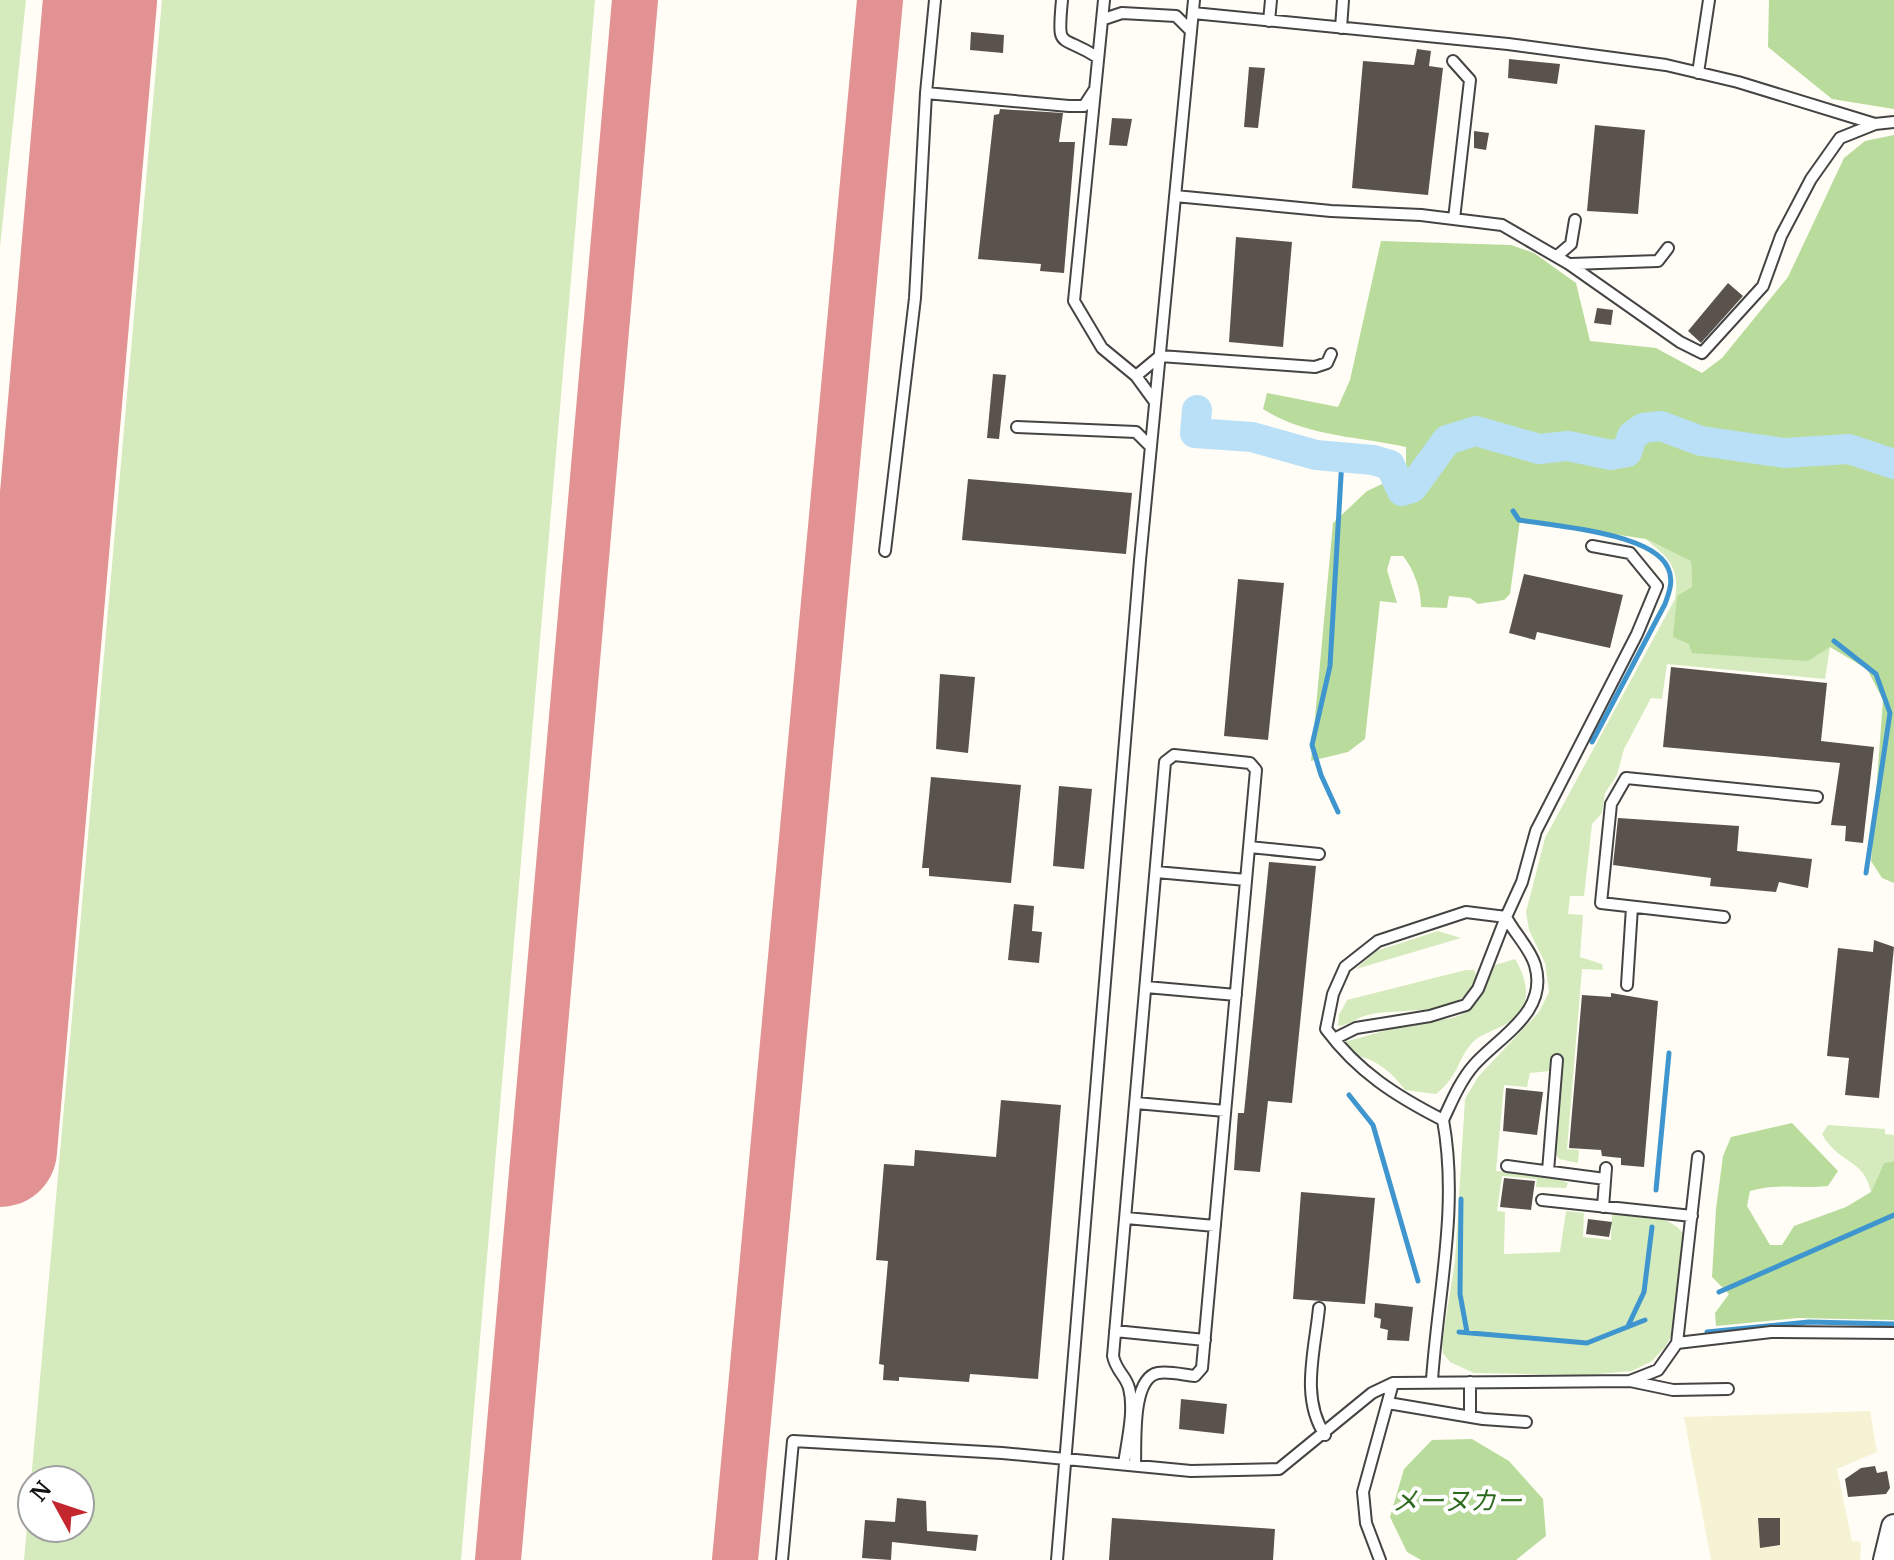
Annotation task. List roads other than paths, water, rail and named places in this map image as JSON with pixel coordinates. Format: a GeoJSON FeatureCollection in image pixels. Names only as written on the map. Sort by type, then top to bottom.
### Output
{"type":"FeatureCollection","features":[{"type":"Feature","properties":{"kind":"street"},"geometry":{"type":"LineString","coordinates":[[1886,1560],[1894,1527]]}},
{"type":"Feature","properties":{"kind":"lane"},"geometry":{"type":"LineString","coordinates":[[885,551],[915,298],[926,93],[935,0]]}},
{"type":"Feature","properties":{"kind":"lane"},"geometry":{"type":"LineString","coordinates":[[1062,0],[1059,34],[1064,42],[1086,49],[1097,57]]}},
{"type":"Feature","properties":{"kind":"lane"},"geometry":{"type":"LineString","coordinates":[[1107,0],[1122,13]]}},
{"type":"Feature","properties":{"kind":"lane"},"geometry":{"type":"LineString","coordinates":[[1107,0],[1098,39],[1096,88],[1074,301],[1102,348],[1136,376],[1155,402]]}},
{"type":"Feature","properties":{"kind":"lane"},"geometry":{"type":"LineString","coordinates":[[1269,21],[1271,0]]}},
{"type":"Feature","properties":{"kind":"lane"},"geometry":{"type":"LineString","coordinates":[[1341,28],[1343,0]]}},
{"type":"Feature","properties":{"kind":"lane"},"geometry":{"type":"LineString","coordinates":[[1698,73],[1709,0]]}},
{"type":"Feature","properties":{"kind":"lane"},"geometry":{"type":"LineString","coordinates":[[1104,19],[1122,13],[1176,16],[1193,6],[1269,21],[1523,46],[1653,63],[1875,124]]}},
{"type":"Feature","properties":{"kind":"lane"},"geometry":{"type":"LineString","coordinates":[[1057,1560],[1153,422],[1193,6]]}},
{"type":"Feature","properties":{"kind":"lane"},"geometry":{"type":"LineString","coordinates":[[1176,16],[1191,31]]}},
{"type":"Feature","properties":{"kind":"lane"},"geometry":{"type":"LineString","coordinates":[[1086,49],[1098,39]]}},
{"type":"Feature","properties":{"kind":"lane"},"geometry":{"type":"LineString","coordinates":[[1453,61],[1470,80],[1454,219]]}},
{"type":"Feature","properties":{"kind":"lane"},"geometry":{"type":"LineString","coordinates":[[926,93],[1084,106],[1096,88]]}},
{"type":"Feature","properties":{"kind":"lane"},"geometry":{"type":"LineString","coordinates":[[1175,196],[1502,225],[1557,256],[1680,342],[1702,353],[1763,286],[1781,236],[1811,179],[1840,138],[1875,124],[1894,122]]}},
{"type":"Feature","properties":{"kind":"lane"},"geometry":{"type":"LineString","coordinates":[[1557,256],[1571,244],[1575,220]]}},
{"type":"Feature","properties":{"kind":"lane"},"geometry":{"type":"LineString","coordinates":[[1569,264],[1658,261],[1668,248]]}},
{"type":"Feature","properties":{"kind":"lane"},"geometry":{"type":"LineString","coordinates":[[1136,376],[1160,356],[1315,367],[1327,363],[1331,354]]}},
{"type":"Feature","properties":{"kind":"lane"},"geometry":{"type":"LineString","coordinates":[[1017,427],[1136,432],[1153,422]]}},
{"type":"Feature","properties":{"kind":"lane"},"geometry":{"type":"LineString","coordinates":[[1136,432],[1151,447]]}},
{"type":"Feature","properties":{"kind":"lane"},"geometry":{"type":"LineString","coordinates":[[1334,1039],[1356,1028],[1439,1014],[1466,1005],[1478,989],[1522,882],[1536,831],[1637,634],[1657,586],[1630,553],[1592,546]]}},
{"type":"Feature","properties":{"kind":"lane"},"geometry":{"type":"LineString","coordinates":[[1169,756],[1254,765],[1200,1374],[1159,1373],[1151,1376],[1140,1390],[1130,1465],[1129,1384],[1116,1371],[1115,1331],[1169,756]]}},
{"type":"Feature","properties":{"kind":"lane"},"geometry":{"type":"LineString","coordinates":[[1724,917],[1601,903],[1611,804],[1626,778],[1817,797]]}},
{"type":"Feature","properties":{"kind":"lane"},"geometry":{"type":"LineString","coordinates":[[1249,847],[1319,854]]}},
{"type":"Feature","properties":{"kind":"lane"},"geometry":{"type":"LineString","coordinates":[[1156,872],[1246,880]]}},
{"type":"Feature","properties":{"kind":"lane"},"geometry":{"type":"LineString","coordinates":[[1627,985],[1632,907]]}},
{"type":"Feature","properties":{"kind":"lane"},"geometry":{"type":"LineString","coordinates":[[1443,1120],[1394,1095],[1347,1057],[1326,1029],[1333,994],[1345,967],[1378,941],[1466,912],[1506,917]]}},
{"type":"Feature","properties":{"kind":"lane"},"geometry":{"type":"LineString","coordinates":[[1432,1380],[1448,1236],[1449,1153],[1443,1120],[1473,1067],[1519,1024],[1534,1000],[1538,980],[1535,962],[1506,917]]}},
{"type":"Feature","properties":{"kind":"lane"},"geometry":{"type":"LineString","coordinates":[[1146,987],[1236,995]]}},
{"type":"Feature","properties":{"kind":"lane"},"geometry":{"type":"LineString","coordinates":[[1548,1171],[1557,1060]]}},
{"type":"Feature","properties":{"kind":"lane"},"geometry":{"type":"LineString","coordinates":[[1136,1103],[1225,1111]]}},
{"type":"Feature","properties":{"kind":"lane"},"geometry":{"type":"LineString","coordinates":[[1630,1381],[1658,1370],[1677,1343],[1698,1157]]}},
{"type":"Feature","properties":{"kind":"lane"},"geometry":{"type":"LineString","coordinates":[[1507,1166],[1606,1174],[1603,1207]]}},
{"type":"Feature","properties":{"kind":"lane"},"geometry":{"type":"LineString","coordinates":[[1542,1200],[1692,1216]]}},
{"type":"Feature","properties":{"kind":"lane"},"geometry":{"type":"LineString","coordinates":[[1126,1218],[1215,1226]]}},
{"type":"Feature","properties":{"kind":"lane"},"geometry":{"type":"LineString","coordinates":[[1319,1308],[1310,1401],[1316,1421],[1325,1435]]}},
{"type":"Feature","properties":{"kind":"lane"},"geometry":{"type":"LineString","coordinates":[[1115,1331],[1205,1340]]}},
{"type":"Feature","properties":{"kind":"lane"},"geometry":{"type":"LineString","coordinates":[[1677,1343],[1771,1332],[1894,1333]]}},
{"type":"Feature","properties":{"kind":"lane"},"geometry":{"type":"LineString","coordinates":[[782,1560],[793,1441],[1066,1459],[1191,1471],[1279,1469],[1325,1435],[1372,1393],[1393,1383],[1432,1380],[1630,1381],[1673,1390],[1728,1389]]}},
{"type":"Feature","properties":{"kind":"lane"},"geometry":{"type":"LineString","coordinates":[[1470,1382],[1470,1417]]}},
{"type":"Feature","properties":{"kind":"lane"},"geometry":{"type":"LineString","coordinates":[[1380,1560],[1366,1523],[1363,1492],[1393,1383]]}},
{"type":"Feature","properties":{"kind":"lane"},"geometry":{"type":"LineString","coordinates":[[1388,1403],[1470,1417],[1526,1422]]}},
{"type":"Feature","properties":{"kind":"waterway"},"geometry":{"type":"LineString","coordinates":[[1197,410],[1195,433],[1252,437],[1316,455],[1373,460],[1390,465],[1402,491],[1412,488],[1447,440],[1476,431],[1539,449],[1568,446],[1611,455],[1627,452],[1632,436],[1643,428],[1661,426],[1701,441],[1784,453],[1849,449],[1894,464]]}},
{"type":"Feature","properties":{"kind":"waterway"},"geometry":{"type":"LineString","coordinates":[[1338,812],[1321,775],[1312,745],[1330,666],[1342,459]]}},
{"type":"Feature","properties":{"kind":"waterway"},"geometry":{"type":"LineString","coordinates":[[1513,511],[1519,520],[1624,539],[1659,556],[1670,573],[1665,604],[1592,742]]}},
{"type":"Feature","properties":{"kind":"waterway"},"geometry":{"type":"LineString","coordinates":[[1834,641],[1876,674],[1890,713],[1866,873]]}},
{"type":"Feature","properties":{"kind":"waterway"},"geometry":{"type":"LineString","coordinates":[[1656,1190],[1669,1053]]}},
{"type":"Feature","properties":{"kind":"waterway"},"geometry":{"type":"LineString","coordinates":[[1349,1095],[1373,1125],[1418,1281]]}},
{"type":"Feature","properties":{"kind":"waterway"},"geometry":{"type":"LineString","coordinates":[[1461,1199],[1460,1294],[1467,1332]]}},
{"type":"Feature","properties":{"kind":"waterway"},"geometry":{"type":"LineString","coordinates":[[1719,1292],[1894,1215]]}},
{"type":"Feature","properties":{"kind":"waterway"},"geometry":{"type":"LineString","coordinates":[[1628,1326],[1644,1292],[1652,1227]]}},
{"type":"Feature","properties":{"kind":"waterway"},"geometry":{"type":"LineString","coordinates":[[1459,1332],[1587,1343],[1645,1320]]}},
{"type":"Feature","properties":{"kind":"waterway"},"geometry":{"type":"LineString","coordinates":[[1707,1332],[1809,1322],[1894,1324]]}},
{"type":"Feature","properties":{"kind":"park label","name":"メーヌカー"},"geometry":{"type":"Point","coordinates":[1457,1501]}}]}
